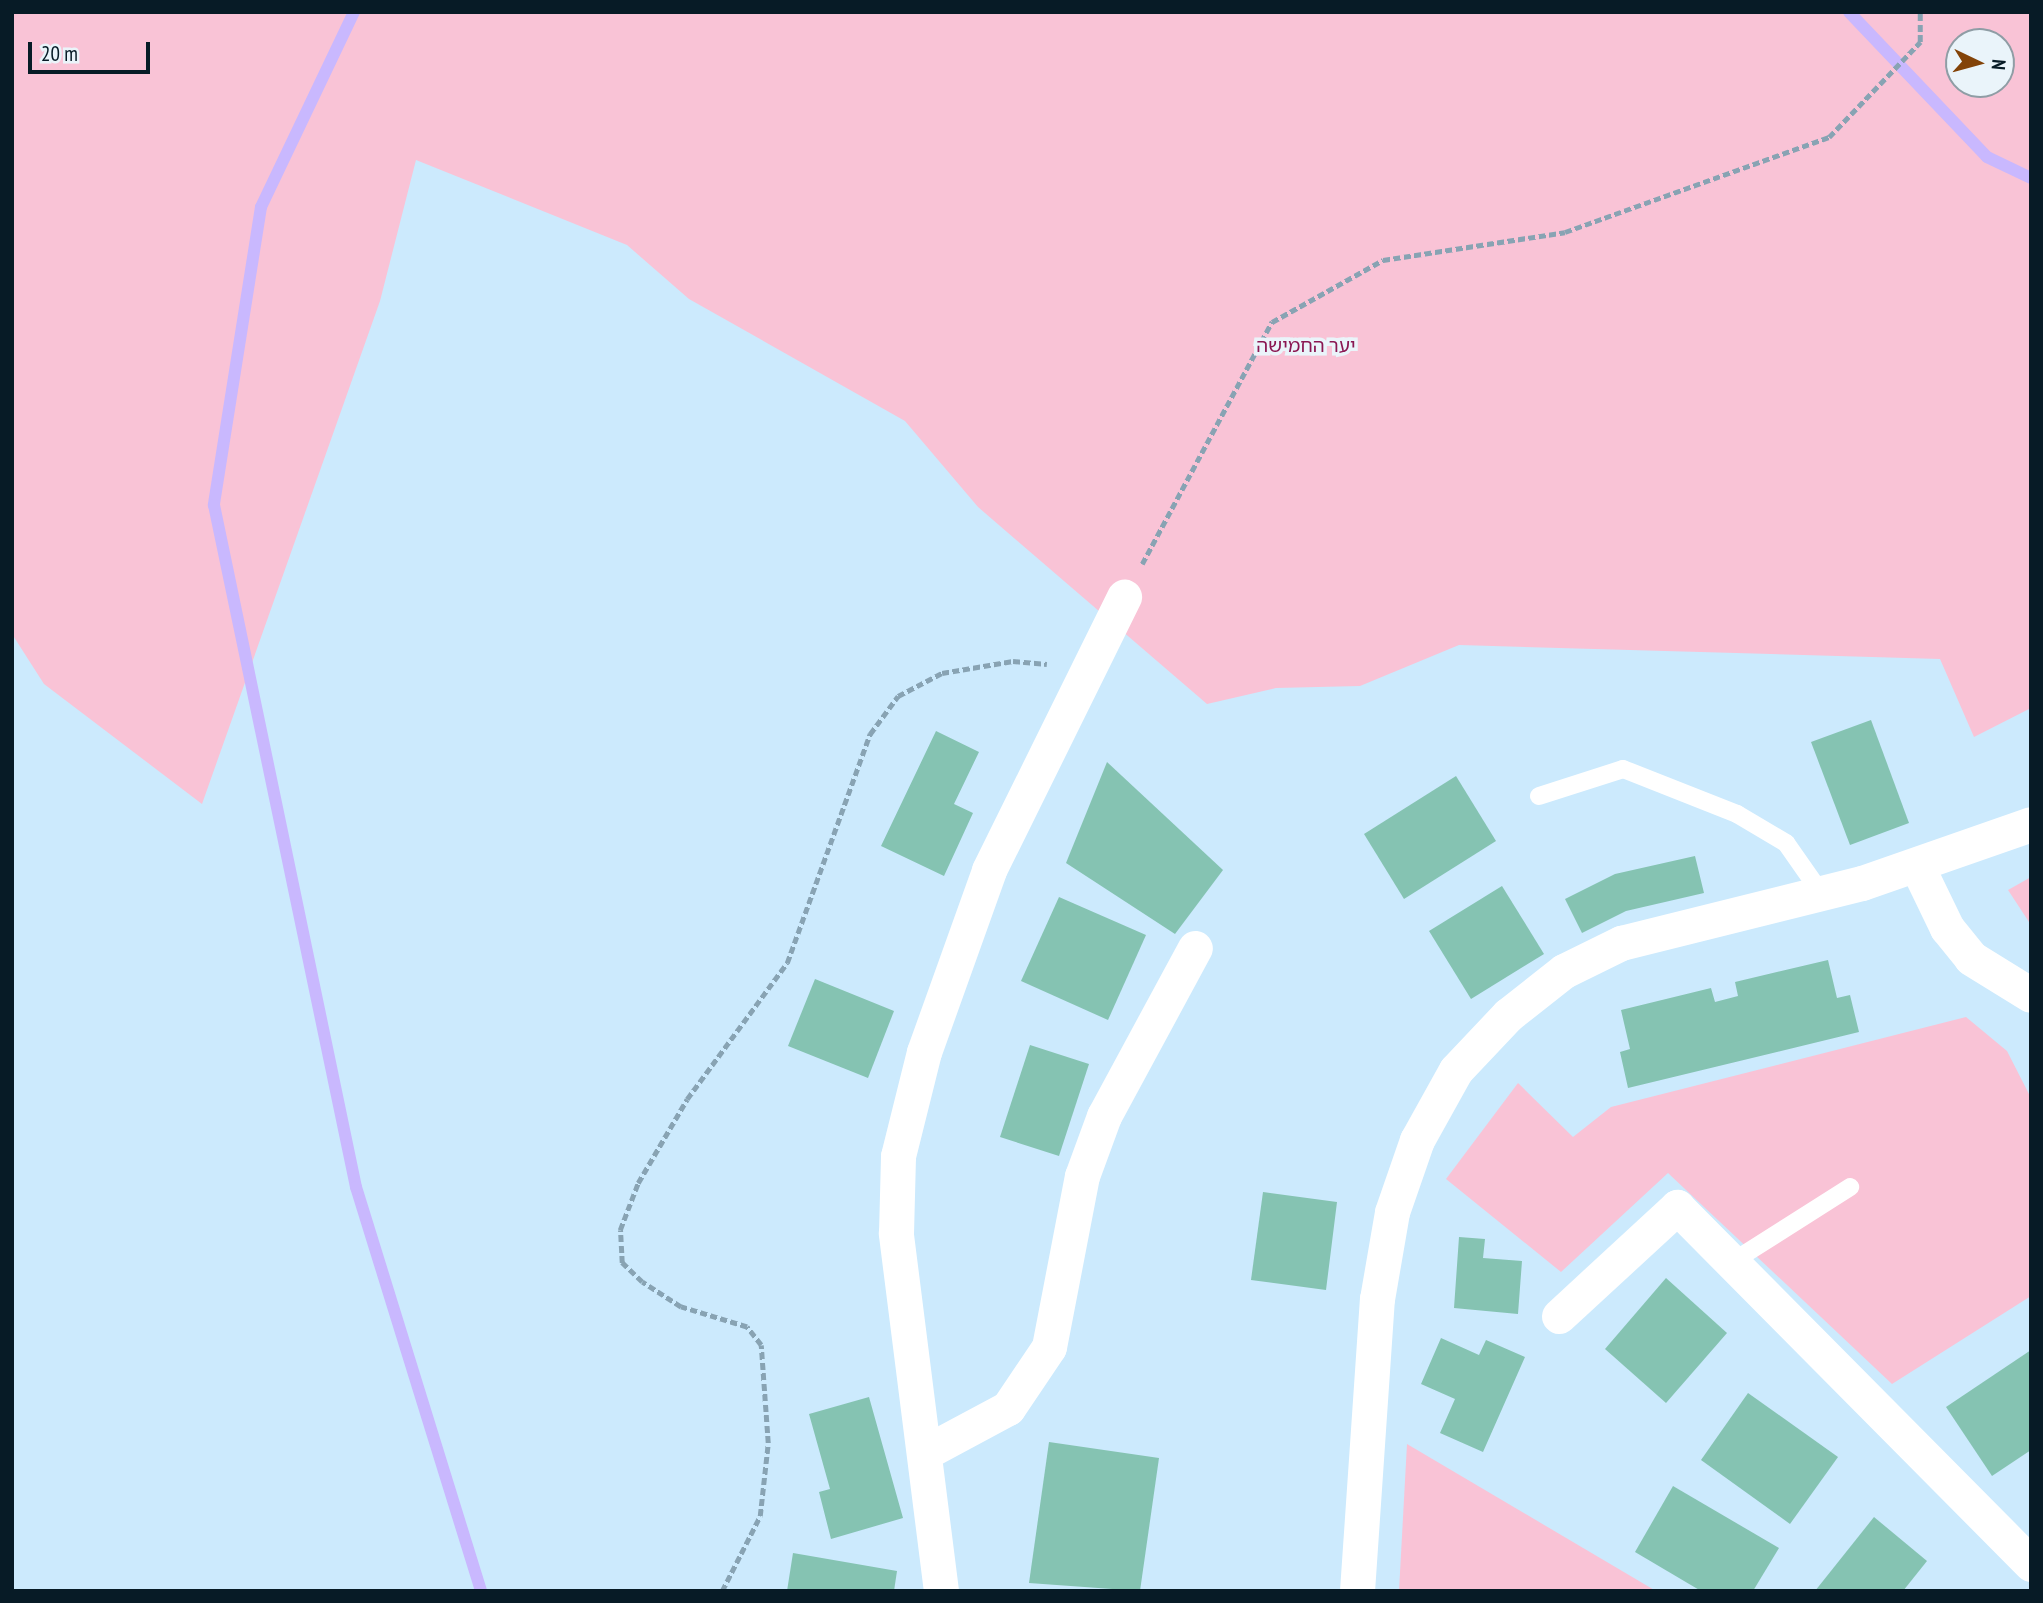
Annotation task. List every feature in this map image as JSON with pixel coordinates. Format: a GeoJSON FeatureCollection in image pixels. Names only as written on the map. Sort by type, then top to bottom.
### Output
{"type":"FeatureCollection","features":[{"type":"Feature","properties":{"kind":"street"},"geometry":{"type":"LineString","coordinates":[[941,1591],[895,1233],[898,1156],[924,1052],[989,870],[1124,597]]}},
{"type":"Feature","properties":{"kind":"street"},"geometry":{"type":"LineString","coordinates":[[1357,1591],[1377,1299],[1392,1212],[1417,1140],[1456,1070],[1508,1015],[1564,971],[1621,943],[1917,866],[2031,824]]}},
{"type":"Feature","properties":{"kind":"street"},"geometry":{"type":"LineString","coordinates":[[1917,866],[1947,928],[1972,958],[2031,995]]}},
{"type":"Feature","properties":{"kind":"street"},"geometry":{"type":"LineString","coordinates":[[923,1453],[1008,1408],[1049,1347],[1082,1176],[1104,1116],[1195,948]]}},
{"type":"Feature","properties":{"kind":"street"},"geometry":{"type":"LineString","coordinates":[[1559,1317],[1677,1207],[2031,1563]]}},
{"type":"Feature","properties":{"kind":"lane"},"geometry":{"type":"LineString","coordinates":[[1539,796],[1622,769],[1737,814],[1786,843],[1821,893]]}},
{"type":"Feature","properties":{"kind":"lane"},"geometry":{"type":"LineString","coordinates":[[1732,1262],[1850,1187]]}},
{"type":"Feature","properties":{"kind":"path"},"geometry":{"type":"LineString","coordinates":[[1124,597],[1272,322],[1383,260],[1564,232],[1829,137],[1920,42],[1920,12]]}},
{"type":"Feature","properties":{"kind":"path"},"geometry":{"type":"LineString","coordinates":[[722,1591],[760,1516],[768,1443],[761,1345],[747,1328],[681,1307],[622,1263],[620,1230],[638,1183],[720,1048],[787,963],[870,734],[898,696],[942,673],[1013,662],[1089,667]]}},
{"type":"Feature","properties":{"kind":"green space","name":"יער החמישה"},"geometry":{"type":"Polygon","coordinates":[[[12,12],[2031,12],[2031,708],[1974,737],[1940,659],[1459,645],[1360,686],[1276,688],[1207,704],[978,507],[905,421],[689,299],[627,245],[416,160],[380,301],[202,804],[44,684],[12,634],[12,12]]]}},
{"type":"Feature","properties":{"kind":"green space"},"geometry":{"type":"Polygon","coordinates":[[[2031,877],[2031,925],[2008,890],[2031,877]]]}},
{"type":"Feature","properties":{"kind":"green space"},"geometry":{"type":"Polygon","coordinates":[[[1966,1017],[2007,1051],[2031,1098],[2031,1296],[1892,1384],[1668,1173],[1561,1272],[1446,1179],[1518,1083],[1573,1137],[1611,1107],[1966,1017]]]}},
{"type":"Feature","properties":{"kind":"green space"},"geometry":{"type":"Polygon","coordinates":[[[1407,1444],[1656,1591],[1399,1591],[1407,1444]]]}},
{"type":"Feature","properties":{"kind":"building"},"geometry":{"type":"Polygon","coordinates":[[[1871,720],[1909,823],[1850,845],[1811,742],[1871,720]]]}},
{"type":"Feature","properties":{"kind":"building"},"geometry":{"type":"Polygon","coordinates":[[[936,731],[979,752],[954,804],[973,813],[944,876],[881,846],[936,731]]]}},
{"type":"Feature","properties":{"kind":"building"},"geometry":{"type":"Polygon","coordinates":[[[1107,762],[1223,870],[1175,934],[1066,863],[1107,762]]]}},
{"type":"Feature","properties":{"kind":"building"},"geometry":{"type":"Polygon","coordinates":[[[1456,776],[1496,841],[1404,899],[1364,834],[1456,776]]]}},
{"type":"Feature","properties":{"kind":"building"},"geometry":{"type":"Polygon","coordinates":[[[1695,856],[1704,893],[1626,911],[1582,933],[1565,899],[1615,874],[1695,856]]]}},
{"type":"Feature","properties":{"kind":"building"},"geometry":{"type":"Polygon","coordinates":[[[1502,886],[1544,954],[1471,999],[1429,931],[1502,886]]]}},
{"type":"Feature","properties":{"kind":"building"},"geometry":{"type":"Polygon","coordinates":[[[1059,897],[1146,935],[1108,1020],[1021,981],[1059,897]]]}},
{"type":"Feature","properties":{"kind":"building"},"geometry":{"type":"Polygon","coordinates":[[[1828,960],[1837,998],[1850,995],[1859,1032],[1628,1088],[1620,1052],[1630,1049],[1621,1010],[1711,988],[1715,1002],[1738,996],[1735,982],[1828,960]]]}},
{"type":"Feature","properties":{"kind":"building"},"geometry":{"type":"Polygon","coordinates":[[[815,979],[894,1011],[868,1078],[788,1046],[815,979]]]}},
{"type":"Feature","properties":{"kind":"building"},"geometry":{"type":"Polygon","coordinates":[[[1030,1045],[1089,1064],[1059,1156],[1000,1137],[1030,1045]]]}},
{"type":"Feature","properties":{"kind":"building"},"geometry":{"type":"Polygon","coordinates":[[[1263,1192],[1337,1202],[1326,1290],[1251,1280],[1263,1192]]]}},
{"type":"Feature","properties":{"kind":"building"},"geometry":{"type":"Polygon","coordinates":[[[1459,1237],[1485,1239],[1483,1258],[1522,1261],[1518,1314],[1454,1308],[1459,1237]]]}},
{"type":"Feature","properties":{"kind":"building"},"geometry":{"type":"Polygon","coordinates":[[[1666,1278],[1727,1333],[1666,1403],[1605,1349],[1666,1278]]]}},
{"type":"Feature","properties":{"kind":"building"},"geometry":{"type":"Polygon","coordinates":[[[1441,1338],[1479,1355],[1486,1340],[1525,1357],[1483,1452],[1440,1433],[1455,1399],[1421,1384],[1441,1338]]]}},
{"type":"Feature","properties":{"kind":"building"},"geometry":{"type":"Polygon","coordinates":[[[2031,1350],[2031,1450],[1992,1476],[1946,1407],[2031,1350]]]}},
{"type":"Feature","properties":{"kind":"building"},"geometry":{"type":"Polygon","coordinates":[[[1748,1393],[1838,1457],[1790,1524],[1701,1460],[1748,1393]]]}},
{"type":"Feature","properties":{"kind":"building"},"geometry":{"type":"Polygon","coordinates":[[[869,1397],[903,1518],[831,1539],[819,1492],[830,1489],[809,1414],[869,1397]]]}},
{"type":"Feature","properties":{"kind":"building"},"geometry":{"type":"Polygon","coordinates":[[[1049,1442],[1159,1458],[1140,1591],[1029,1583],[1049,1442]]]}},
{"type":"Feature","properties":{"kind":"building"},"geometry":{"type":"Polygon","coordinates":[[[1673,1486],[1779,1548],[1753,1591],[1701,1591],[1635,1552],[1673,1486]]]}},
{"type":"Feature","properties":{"kind":"building"},"geometry":{"type":"Polygon","coordinates":[[[1874,1517],[1927,1561],[1903,1591],[1815,1591],[1874,1517]]]}},
{"type":"Feature","properties":{"kind":"building"},"geometry":{"type":"Polygon","coordinates":[[[793,1553],[897,1571],[894,1591],[787,1591],[793,1553]]]}},
{"type":"Feature","properties":{"kind":"waterway"},"geometry":{"type":"LineString","coordinates":[[354,12],[261,207],[214,505],[356,1187],[481,1591]]}},
{"type":"Feature","properties":{"kind":"waterway"},"geometry":{"type":"LineString","coordinates":[[1849,12],[1987,157],[2031,178]]}}]}
